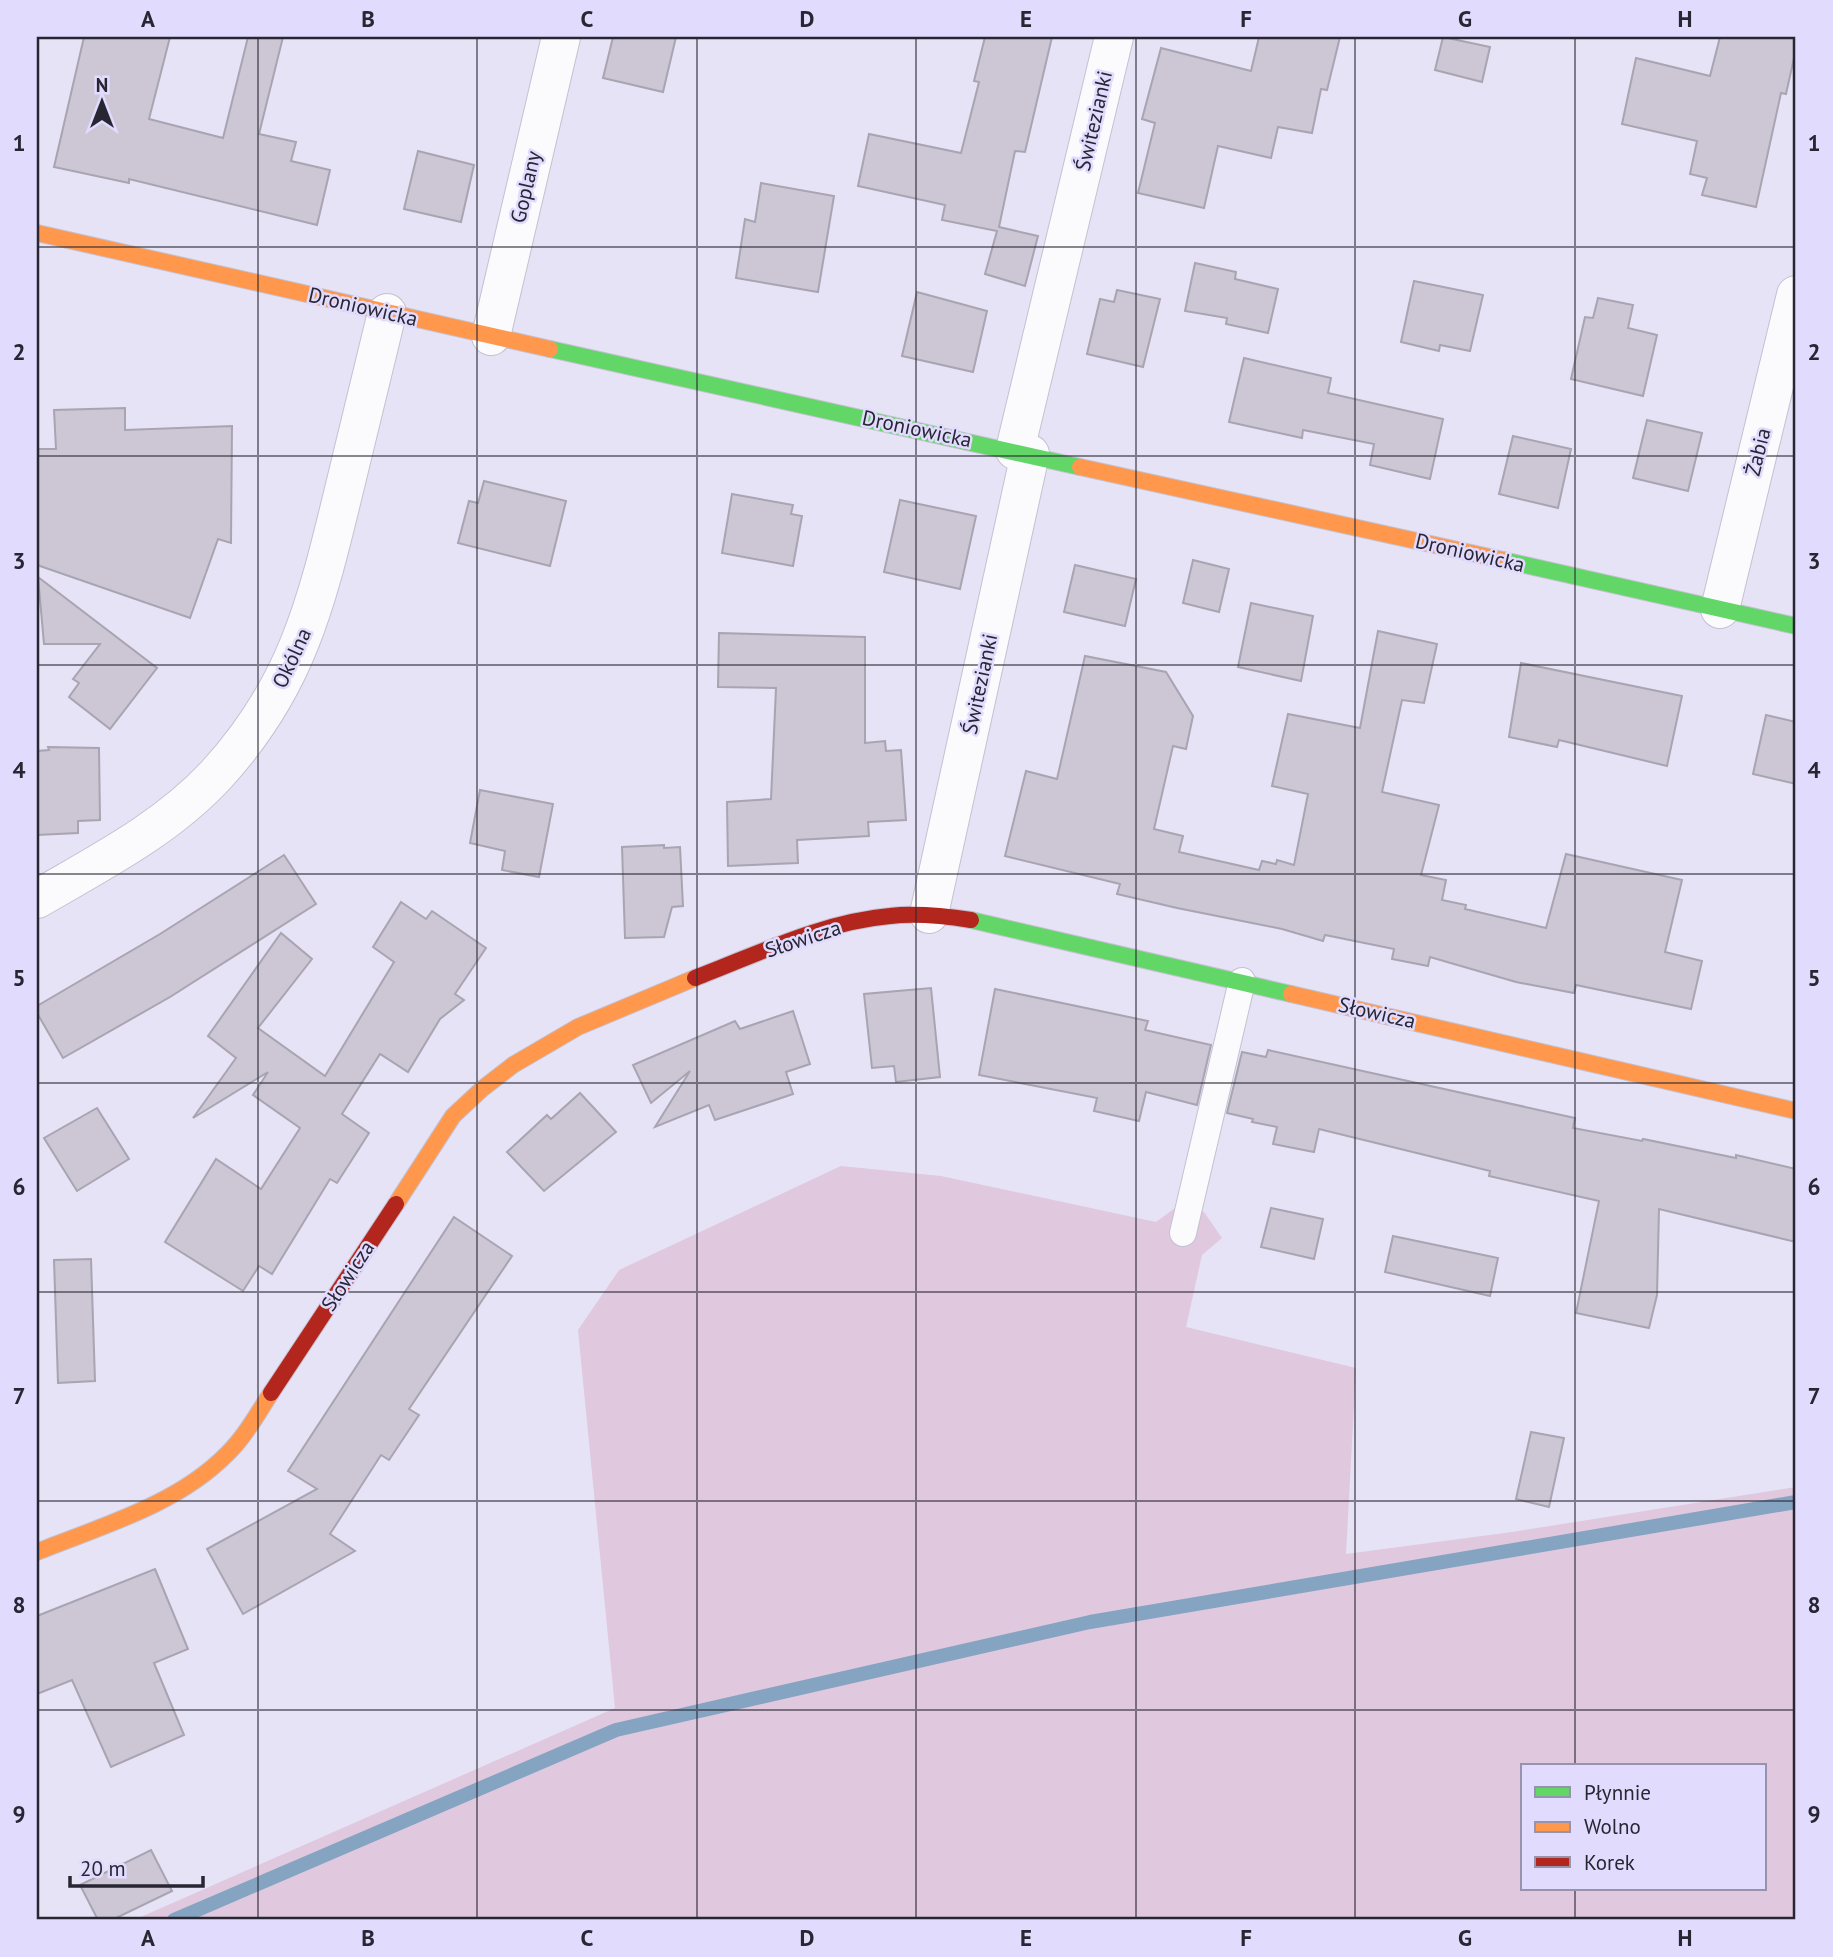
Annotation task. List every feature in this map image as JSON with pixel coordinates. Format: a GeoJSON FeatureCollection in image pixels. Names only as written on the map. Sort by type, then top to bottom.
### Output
{"type":"FeatureCollection","features":[{"type":"Feature","properties":{"kind":"street","name":"Goplany"},"geometry":{"type":"LineString","coordinates":[[491,336],[561,37]]}},
{"type":"Feature","properties":{"kind":"street","name":"Świtezianki"},"geometry":{"type":"LineString","coordinates":[[929,914],[1023,452],[1114,37]]}},
{"type":"Feature","properties":{"kind":"street","name":"Droniowicka"},"geometry":{"type":"LineString","coordinates":[[37,233],[1796,626]]}},
{"type":"Feature","properties":{"kind":"street","name":"Żabia"},"geometry":{"type":"LineString","coordinates":[[1720,609],[1796,295]]}},
{"type":"Feature","properties":{"kind":"street","name":"Okólna"},"geometry":{"type":"LineString","coordinates":[[37,899],[114,854],[181,807],[215,777],[269,705],[290,669],[320,590],[387,313]]}},
{"type":"Feature","properties":{"kind":"street","name":"Słowicza"},"geometry":{"type":"LineString","coordinates":[[37,1552],[159,1502],[208,1472],[229,1453],[267,1400],[453,1116],[503,1070],[532,1050],[608,1011],[830,928],[879,917],[929,914],[1005,926],[1796,1111]]}},
{"type":"Feature","properties":{"kind":"lane"},"geometry":{"type":"LineString","coordinates":[[1183,1233],[1242,981]]}},
{"type":"Feature","properties":{"kind":"shaded area"},"geometry":{"type":"Polygon","coordinates":[[[841,1166],[941,1176],[1156,1222],[1178,1206],[1204,1212],[1222,1238],[1202,1255],[1186,1327],[1356,1368],[1346,1554],[1512,1532],[1796,1487],[1796,1920],[134,1920],[615,1708],[578,1330],[619,1270],[841,1166]]]}},
{"type":"Feature","properties":{"kind":"building"},"geometry":{"type":"Polygon","coordinates":[[[84,37],[170,37],[149,119],[223,138],[248,37],[283,37],[259,134],[296,142],[291,161],[330,170],[317,225],[129,179],[129,183],[54,167],[84,37]]]}},
{"type":"Feature","properties":{"kind":"building"},"geometry":{"type":"Polygon","coordinates":[[[613,37],[676,37],[663,92],[603,78],[613,37]]]}},
{"type":"Feature","properties":{"kind":"building"},"geometry":{"type":"Polygon","coordinates":[[[985,37],[1052,37],[1025,152],[1015,151],[999,227],[1038,236],[1025,286],[985,274],[997,231],[942,220],[945,205],[858,186],[869,134],[961,153],[979,82],[974,81],[985,37]]]}},
{"type":"Feature","properties":{"kind":"building"},"geometry":{"type":"Polygon","coordinates":[[[1259,37],[1340,37],[1327,90],[1321,89],[1312,133],[1278,127],[1271,158],[1218,146],[1204,208],[1138,193],[1155,123],[1142,119],[1161,48],[1251,71],[1259,37]]]}},
{"type":"Feature","properties":{"kind":"building"},"geometry":{"type":"Polygon","coordinates":[[[1443,37],[1490,47],[1482,82],[1435,70],[1443,37]]]}},
{"type":"Feature","properties":{"kind":"building"},"geometry":{"type":"Polygon","coordinates":[[[1720,37],[1796,37],[1786,94],[1781,93],[1756,207],[1702,195],[1707,178],[1690,174],[1697,141],[1622,124],[1636,58],[1710,76],[1720,37]]]}},
{"type":"Feature","properties":{"kind":"building"},"geometry":{"type":"Polygon","coordinates":[[[418,151],[474,165],[461,222],[404,209],[418,151]]]}},
{"type":"Feature","properties":{"kind":"building"},"geometry":{"type":"Polygon","coordinates":[[[761,183],[834,196],[818,292],[736,278],[745,219],[755,222],[761,183]]]}},
{"type":"Feature","properties":{"kind":"building"},"geometry":{"type":"Polygon","coordinates":[[[1195,263],[1236,272],[1235,279],[1278,289],[1268,333],[1226,324],[1227,318],[1185,311],[1195,263]]]}},
{"type":"Feature","properties":{"kind":"building"},"geometry":{"type":"Polygon","coordinates":[[[1414,281],[1483,295],[1470,351],[1440,345],[1439,351],[1401,342],[1414,281]]]}},
{"type":"Feature","properties":{"kind":"building"},"geometry":{"type":"Polygon","coordinates":[[[1117,290],[1160,299],[1143,367],[1087,354],[1100,299],[1114,302],[1117,290]]]}},
{"type":"Feature","properties":{"kind":"building"},"geometry":{"type":"Polygon","coordinates":[[[917,292],[987,311],[973,372],[902,356],[917,292]]]}},
{"type":"Feature","properties":{"kind":"building"},"geometry":{"type":"Polygon","coordinates":[[[1598,298],[1633,305],[1628,328],[1657,335],[1643,396],[1571,379],[1585,317],[1593,318],[1598,298]]]}},
{"type":"Feature","properties":{"kind":"building"},"geometry":{"type":"Polygon","coordinates":[[[1244,358],[1331,378],[1328,393],[1443,419],[1430,479],[1370,465],[1374,444],[1303,430],[1302,438],[1229,422],[1244,358]]]}},
{"type":"Feature","properties":{"kind":"building"},"geometry":{"type":"Polygon","coordinates":[[[125,408],[125,430],[232,426],[231,543],[218,539],[190,618],[37,565],[37,449],[56,449],[54,410],[125,408]]]}},
{"type":"Feature","properties":{"kind":"building"},"geometry":{"type":"Polygon","coordinates":[[[1647,420],[1702,433],[1688,491],[1633,478],[1647,420]]]}},
{"type":"Feature","properties":{"kind":"building"},"geometry":{"type":"Polygon","coordinates":[[[1513,436],[1571,449],[1558,508],[1499,494],[1513,436]]]}},
{"type":"Feature","properties":{"kind":"building"},"geometry":{"type":"Polygon","coordinates":[[[484,481],[566,501],[550,566],[458,543],[469,501],[478,503],[484,481]]]}},
{"type":"Feature","properties":{"kind":"building"},"geometry":{"type":"Polygon","coordinates":[[[732,494],[793,505],[791,514],[802,516],[793,566],[722,553],[732,494]]]}},
{"type":"Feature","properties":{"kind":"building"},"geometry":{"type":"Polygon","coordinates":[[[900,500],[976,516],[960,589],[884,572],[900,500]]]}},
{"type":"Feature","properties":{"kind":"building"},"geometry":{"type":"Polygon","coordinates":[[[1193,560],[1229,569],[1219,612],[1183,603],[1193,560]]]}},
{"type":"Feature","properties":{"kind":"building"},"geometry":{"type":"Polygon","coordinates":[[[1075,565],[1136,579],[1125,626],[1064,612],[1075,565]]]}},
{"type":"Feature","properties":{"kind":"building"},"geometry":{"type":"Polygon","coordinates":[[[38,577],[157,668],[110,729],[69,697],[79,683],[73,679],[100,644],[44,644],[38,577]]]}},
{"type":"Feature","properties":{"kind":"building"},"geometry":{"type":"Polygon","coordinates":[[[1251,603],[1313,616],[1301,681],[1238,667],[1251,603]]]}},
{"type":"Feature","properties":{"kind":"building"},"geometry":{"type":"Polygon","coordinates":[[[1378,631],[1437,644],[1424,703],[1402,700],[1382,792],[1439,805],[1421,875],[1446,880],[1442,900],[1466,905],[1465,909],[1546,928],[1566,854],[1682,880],[1665,952],[1702,961],[1691,1009],[1576,985],[1574,993],[1516,982],[1430,957],[1428,966],[1392,959],[1394,949],[1325,935],[1323,941],[1282,929],[1117,894],[1120,884],[1005,856],[1026,771],[1057,779],[1085,656],[1166,672],[1193,716],[1186,749],[1173,746],[1154,829],[1183,836],[1179,852],[1259,870],[1262,861],[1276,864],[1277,860],[1294,865],[1308,794],[1272,786],[1288,714],[1360,728],[1378,631]]]}},
{"type":"Feature","properties":{"kind":"building"},"geometry":{"type":"Polygon","coordinates":[[[719,633],[865,637],[865,743],[885,741],[886,751],[901,750],[906,820],[868,822],[869,836],[797,840],[798,863],[728,866],[727,802],[771,799],[776,688],[718,687],[719,633]]]}},
{"type":"Feature","properties":{"kind":"building"},"geometry":{"type":"Polygon","coordinates":[[[1521,663],[1682,696],[1667,766],[1559,740],[1557,747],[1509,737],[1521,663]]]}},
{"type":"Feature","properties":{"kind":"building"},"geometry":{"type":"Polygon","coordinates":[[[1766,715],[1796,722],[1796,784],[1753,774],[1766,715]]]}},
{"type":"Feature","properties":{"kind":"building"},"geometry":{"type":"Polygon","coordinates":[[[48,747],[99,748],[100,820],[78,821],[78,833],[37,835],[37,751],[49,750],[48,747]]]}},
{"type":"Feature","properties":{"kind":"building"},"geometry":{"type":"Polygon","coordinates":[[[480,790],[553,804],[539,877],[502,870],[505,851],[470,843],[480,790]]]}},
{"type":"Feature","properties":{"kind":"building"},"geometry":{"type":"Polygon","coordinates":[[[664,845],[664,848],[680,847],[683,906],[672,907],[664,937],[625,938],[622,847],[664,845]]]}},
{"type":"Feature","properties":{"kind":"building"},"geometry":{"type":"Polygon","coordinates":[[[284,855],[316,904],[170,997],[63,1058],[37,1013],[37,1006],[160,934],[284,855]]]}},
{"type":"Feature","properties":{"kind":"building"},"geometry":{"type":"Polygon","coordinates":[[[401,902],[426,919],[432,911],[486,948],[455,994],[464,1000],[440,1019],[408,1072],[380,1054],[342,1114],[369,1133],[337,1183],[330,1179],[272,1274],[259,1266],[243,1291],[165,1242],[216,1159],[261,1189],[300,1128],[253,1095],[268,1072],[193,1118],[236,1058],[208,1036],[281,933],[312,959],[258,1028],[325,1076],[394,962],[373,947],[401,902]]]}},
{"type":"Feature","properties":{"kind":"building"},"geometry":{"type":"Polygon","coordinates":[[[931,988],[940,1077],[896,1082],[894,1066],[872,1068],[864,994],[931,988]]]}},
{"type":"Feature","properties":{"kind":"building"},"geometry":{"type":"Polygon","coordinates":[[[995,989],[1148,1021],[1145,1030],[1211,1045],[1197,1105],[1146,1092],[1139,1121],[1094,1111],[1097,1098],[979,1075],[995,989]]]}},
{"type":"Feature","properties":{"kind":"building"},"geometry":{"type":"Polygon","coordinates":[[[793,1011],[810,1064],[786,1072],[793,1094],[715,1120],[709,1105],[655,1127],[690,1071],[651,1103],[633,1065],[735,1021],[740,1029],[793,1011]]]}},
{"type":"Feature","properties":{"kind":"building"},"geometry":{"type":"Polygon","coordinates":[[[1268,1050],[1575,1118],[1573,1128],[1736,1158],[1736,1155],[1796,1169],[1796,1242],[1659,1209],[1657,1295],[1649,1328],[1576,1313],[1599,1201],[1489,1176],[1490,1171],[1319,1129],[1314,1152],[1273,1144],[1277,1127],[1227,1113],[1242,1052],[1266,1057],[1268,1050]]]}},
{"type":"Feature","properties":{"kind":"building"},"geometry":{"type":"Polygon","coordinates":[[[580,1093],[616,1132],[544,1191],[507,1152],[547,1115],[551,1119],[580,1093]]]}},
{"type":"Feature","properties":{"kind":"building"},"geometry":{"type":"Polygon","coordinates":[[[97,1108],[129,1159],[77,1191],[44,1138],[97,1108]]]}},
{"type":"Feature","properties":{"kind":"building"},"geometry":{"type":"Polygon","coordinates":[[[1271,1208],[1323,1219],[1314,1259],[1261,1247],[1271,1208]]]}},
{"type":"Feature","properties":{"kind":"building"},"geometry":{"type":"Polygon","coordinates":[[[454,1217],[512,1256],[409,1409],[419,1415],[389,1460],[381,1455],[330,1534],[355,1551],[243,1614],[207,1549],[317,1489],[288,1471],[454,1217]]]}},
{"type":"Feature","properties":{"kind":"building"},"geometry":{"type":"Polygon","coordinates":[[[1393,1236],[1498,1258],[1490,1296],[1385,1272],[1393,1236]]]}},
{"type":"Feature","properties":{"kind":"building"},"geometry":{"type":"Polygon","coordinates":[[[91,1259],[95,1381],[58,1383],[54,1260],[91,1259]]]}},
{"type":"Feature","properties":{"kind":"building"},"geometry":{"type":"Polygon","coordinates":[[[1531,1432],[1564,1438],[1549,1507],[1516,1499],[1531,1432]]]}},
{"type":"Feature","properties":{"kind":"building"},"geometry":{"type":"Polygon","coordinates":[[[155,1569],[188,1649],[154,1663],[184,1735],[111,1767],[72,1680],[37,1694],[37,1616],[155,1569]]]}},
{"type":"Feature","properties":{"kind":"building"},"geometry":{"type":"Polygon","coordinates":[[[151,1850],[172,1891],[112,1920],[98,1920],[80,1885],[151,1850]]]}},
{"type":"Feature","properties":{"kind":"waterway"},"geometry":{"type":"LineString","coordinates":[[174,1920],[616,1730],[1090,1622],[1796,1502]]}},
{"type":"Feature","properties":{"kind":"traffic: fast"},"geometry":{"type":"LineString","coordinates":[[550,349],[1080,467]]}},
{"type":"Feature","properties":{"kind":"traffic: fast"},"geometry":{"type":"LineString","coordinates":[[1503,560],[1796,626]]}},
{"type":"Feature","properties":{"kind":"traffic: fast"},"geometry":{"type":"LineString","coordinates":[[971,920],[1291,994]]}},
{"type":"Feature","properties":{"kind":"traffic: slow"},"geometry":{"type":"LineString","coordinates":[[37,233],[550,349]]}},
{"type":"Feature","properties":{"kind":"traffic: slow"},"geometry":{"type":"LineString","coordinates":[[1080,467],[1503,560]]}},
{"type":"Feature","properties":{"kind":"traffic: slow"},"geometry":{"type":"LineString","coordinates":[[396,1204],[453,1116],[513,1065],[578,1027],[695,978]]}},
{"type":"Feature","properties":{"kind":"traffic: slow"},"geometry":{"type":"LineString","coordinates":[[1291,994],[1796,1111]]}},
{"type":"Feature","properties":{"kind":"traffic: slow"},"geometry":{"type":"LineString","coordinates":[[37,1552],[112,1523],[162,1501],[185,1487],[207,1472],[233,1448],[271,1393]]}},
{"type":"Feature","properties":{"kind":"traffic: jam"},"geometry":{"type":"LineString","coordinates":[[695,978],[791,940],[865,919],[910,915],[971,920]]}},
{"type":"Feature","properties":{"kind":"traffic: jam"},"geometry":{"type":"LineString","coordinates":[[271,1393],[396,1204]]}}]}
